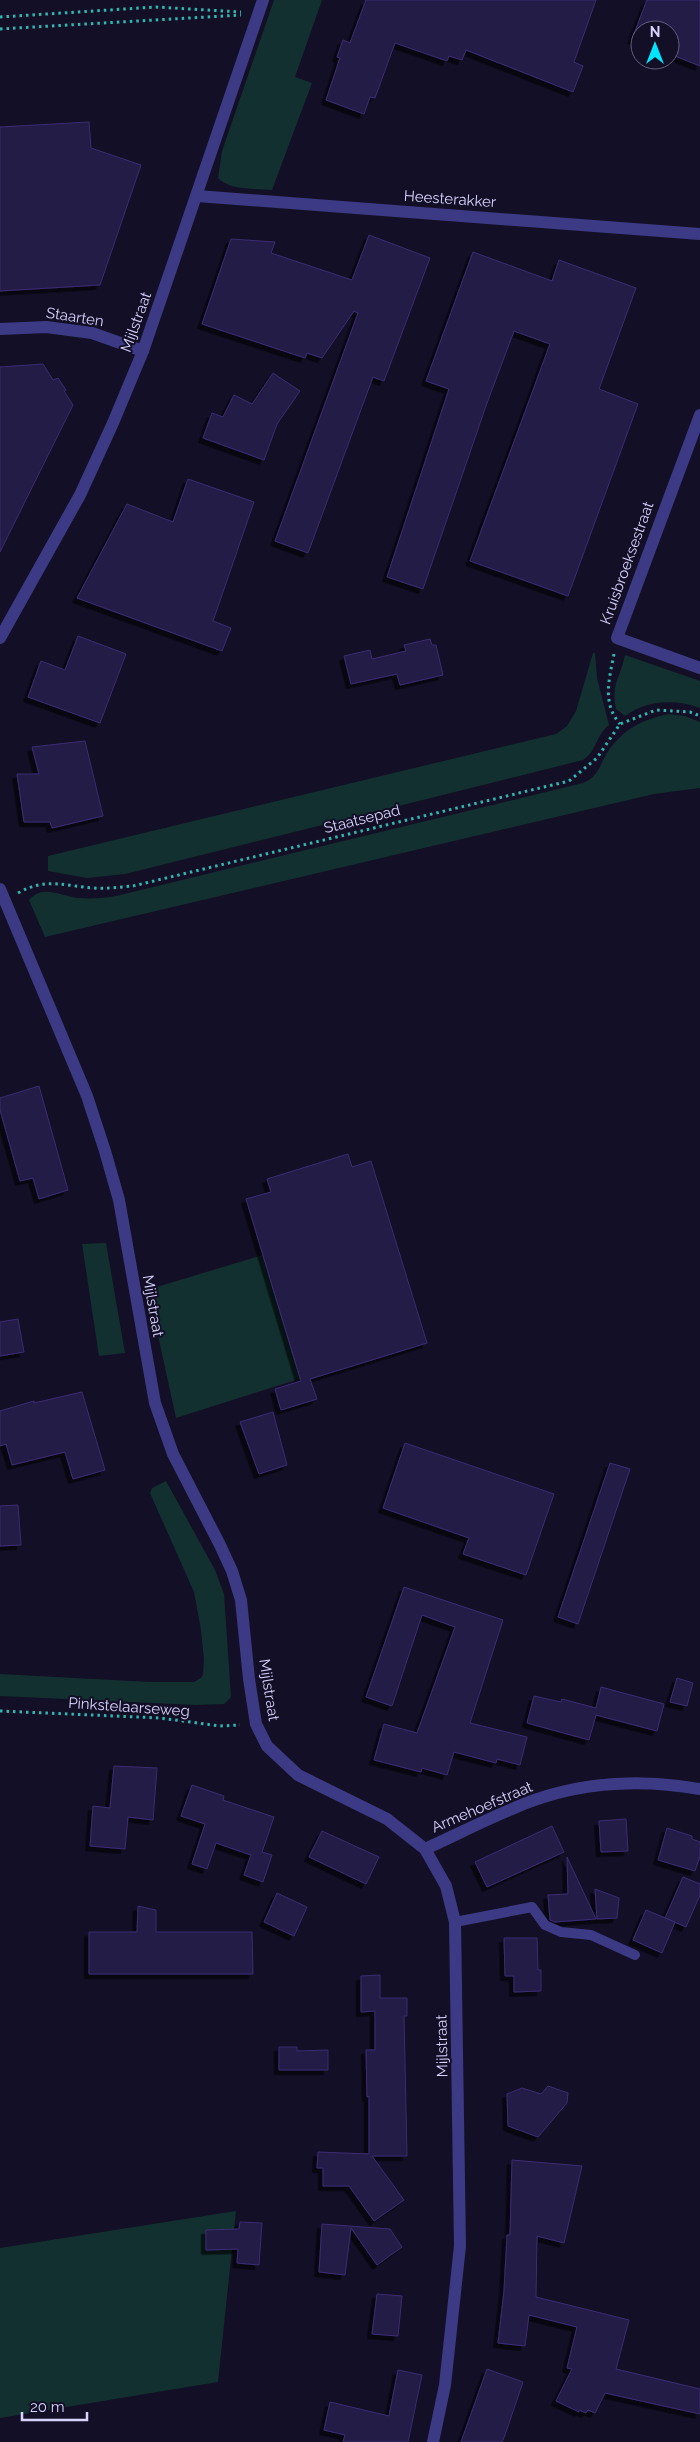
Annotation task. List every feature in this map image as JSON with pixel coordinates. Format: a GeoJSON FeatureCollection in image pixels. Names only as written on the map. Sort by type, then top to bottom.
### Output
{"type":"FeatureCollection","features":[{"type":"Feature","properties":{"kind":"street","name":"Mijlstraat"},"geometry":{"type":"LineString","coordinates":[[0,638],[80,495],[114,423],[143,350],[264,0]]}},
{"type":"Feature","properties":{"kind":"street","name":"Heesterakker"},"geometry":{"type":"LineString","coordinates":[[197,196],[700,234]]}},
{"type":"Feature","properties":{"kind":"street","name":"Staarten"},"geometry":{"type":"LineString","coordinates":[[0,329],[46,327],[92,333],[143,350]]}},
{"type":"Feature","properties":{"kind":"street","name":"Kruisbroeksestraat"},"geometry":{"type":"LineString","coordinates":[[617,638],[700,415]]}},
{"type":"Feature","properties":{"kind":"street"},"geometry":{"type":"LineString","coordinates":[[617,638],[700,668]]}},
{"type":"Feature","properties":{"kind":"street","name":"Mijlstraat"},"geometry":{"type":"LineString","coordinates":[[2,894],[87,1096],[105,1150],[119,1200],[154,1403],[173,1454],[232,1571],[241,1600],[249,1679],[256,1724],[267,1746],[298,1775],[387,1820],[425,1849],[446,1886],[455,1922],[460,2246],[445,2385],[433,2442]]}},
{"type":"Feature","properties":{"kind":"street","name":"Armehoefstraat"},"geometry":{"type":"LineString","coordinates":[[425,1849],[513,1808],[599,1784],[645,1783],[700,1788]]}},
{"type":"Feature","properties":{"kind":"lane"},"geometry":{"type":"LineString","coordinates":[[455,1922],[532,1907],[545,1925],[561,1932],[591,1935],[635,1955]]}},
{"type":"Feature","properties":{"kind":"path"},"geometry":{"type":"LineString","coordinates":[[0,17],[156,7],[259,14]]}},
{"type":"Feature","properties":{"kind":"path"},"geometry":{"type":"LineString","coordinates":[[0,28],[259,14]]}},
{"type":"Feature","properties":{"kind":"path","name":"Kruisbroeksestraat"},"geometry":{"type":"LineString","coordinates":[[617,638],[608,690],[609,706],[613,716],[620,724]]}},
{"type":"Feature","properties":{"kind":"path"},"geometry":{"type":"LineString","coordinates":[[620,724],[656,710],[690,712],[700,716]]}},
{"type":"Feature","properties":{"kind":"path","name":"Staatsepad"},"geometry":{"type":"LineString","coordinates":[[2,894],[48,882],[95,889],[133,886],[569,781],[597,758],[620,724]]}},
{"type":"Feature","properties":{"kind":"path","name":"Pinkstelaarseweg"},"geometry":{"type":"LineString","coordinates":[[0,1711],[142,1717],[220,1726],[256,1724]]}},
{"type":"Feature","properties":{"kind":"green space"},"geometry":{"type":"Polygon","coordinates":[[[274,0],[322,0],[295,77],[312,83],[272,190],[236,187],[218,178],[222,151],[274,0]]]}},
{"type":"Feature","properties":{"kind":"green space"},"geometry":{"type":"Polygon","coordinates":[[[593,653],[595,653],[597,678],[609,725],[601,733],[591,752],[583,760],[125,874],[87,878],[48,871],[48,856],[556,734],[567,726],[576,711],[593,653]]]}},
{"type":"Feature","properties":{"kind":"green space"},"geometry":{"type":"Polygon","coordinates":[[[625,655],[700,681],[700,708],[672,702],[652,704],[625,716],[616,709],[615,687],[625,655]]]}},
{"type":"Feature","properties":{"kind":"green space"},"geometry":{"type":"Polygon","coordinates":[[[668,714],[685,716],[700,722],[700,788],[654,794],[45,937],[29,900],[40,892],[53,892],[84,898],[116,896],[583,783],[593,777],[609,750],[621,736],[642,722],[668,714]]]}},
{"type":"Feature","properties":{"kind":"green space"},"geometry":{"type":"Polygon","coordinates":[[[106,1243],[125,1353],[99,1356],[82,1244],[106,1243]]]}},
{"type":"Feature","properties":{"kind":"green space"},"geometry":{"type":"Polygon","coordinates":[[[286,1248],[324,1371],[176,1418],[154,1317],[150,1289],[286,1248]]]}},
{"type":"Feature","properties":{"kind":"green space"},"geometry":{"type":"Polygon","coordinates":[[[166,1481],[215,1570],[224,1594],[231,1697],[224,1704],[196,1705],[0,1696],[0,1674],[150,1682],[194,1682],[201,1678],[204,1660],[194,1592],[150,1493],[152,1488],[166,1481]]]}},
{"type":"Feature","properties":{"kind":"green space"},"geometry":{"type":"Polygon","coordinates":[[[236,2211],[218,2382],[0,2418],[0,2248],[236,2211]]]}},
{"type":"Feature","properties":{"kind":"building"},"geometry":{"type":"Polygon","coordinates":[[[366,0],[596,0],[574,62],[583,66],[573,92],[466,50],[462,60],[449,56],[447,61],[395,43],[375,98],[370,97],[364,114],[326,100],[340,58],[337,57],[343,40],[350,43],[366,0]]]}},
{"type":"Feature","properties":{"kind":"building"},"geometry":{"type":"Polygon","coordinates":[[[647,0],[700,0],[700,66],[680,58],[680,20],[639,20],[647,0]]]}},
{"type":"Feature","properties":{"kind":"building"},"geometry":{"type":"Polygon","coordinates":[[[89,122],[91,148],[141,165],[100,285],[0,291],[0,127],[89,122]]]}},
{"type":"Feature","properties":{"kind":"building"},"geometry":{"type":"Polygon","coordinates":[[[369,235],[430,258],[384,381],[373,377],[308,553],[275,541],[358,313],[354,311],[322,358],[307,353],[305,358],[202,324],[231,239],[275,242],[271,253],[352,280],[369,235]]]}},
{"type":"Feature","properties":{"kind":"building"},"geometry":{"type":"Polygon","coordinates":[[[473,252],[552,281],[559,260],[636,288],[599,389],[638,404],[568,596],[470,561],[550,344],[514,331],[487,403],[423,589],[387,577],[449,389],[426,381],[473,252]]]}},
{"type":"Feature","properties":{"kind":"building"},"geometry":{"type":"Polygon","coordinates":[[[43,364],[53,380],[58,378],[73,405],[0,552],[0,367],[43,364]]]}},
{"type":"Feature","properties":{"kind":"building"},"geometry":{"type":"Polygon","coordinates":[[[273,373],[300,391],[277,424],[264,460],[203,438],[212,413],[223,417],[234,395],[252,404],[273,373]]]}},
{"type":"Feature","properties":{"kind":"building"},"geometry":{"type":"Polygon","coordinates":[[[188,479],[254,502],[213,621],[231,628],[222,651],[77,598],[127,504],[173,522],[188,479]]]}},
{"type":"Feature","properties":{"kind":"building"},"geometry":{"type":"Polygon","coordinates":[[[78,636],[126,654],[100,723],[28,697],[41,661],[65,670],[78,636]]]}},
{"type":"Feature","properties":{"kind":"building"},"geometry":{"type":"Polygon","coordinates":[[[430,639],[432,645],[436,645],[443,675],[400,685],[397,674],[351,684],[344,656],[370,650],[372,659],[406,651],[404,645],[430,639]]]}},
{"type":"Feature","properties":{"kind":"building"},"geometry":{"type":"Polygon","coordinates":[[[85,741],[103,816],[52,828],[50,822],[24,822],[17,774],[39,774],[32,747],[85,741]]]}},
{"type":"Feature","properties":{"kind":"building"},"geometry":{"type":"Polygon","coordinates":[[[39,1086],[68,1190],[39,1199],[33,1178],[20,1181],[0,1110],[0,1098],[39,1086]]]}},
{"type":"Feature","properties":{"kind":"building"},"geometry":{"type":"Polygon","coordinates":[[[348,1154],[352,1167],[371,1161],[427,1343],[310,1379],[317,1399],[281,1410],[275,1389],[301,1381],[246,1199],[271,1192],[267,1179],[348,1154]]]}},
{"type":"Feature","properties":{"kind":"building"},"geometry":{"type":"Polygon","coordinates":[[[18,1319],[24,1352],[0,1356],[0,1322],[18,1319]]]}},
{"type":"Feature","properties":{"kind":"building"},"geometry":{"type":"Polygon","coordinates":[[[82,1392],[105,1470],[73,1479],[65,1452],[12,1465],[6,1444],[0,1446],[0,1411],[34,1401],[34,1403],[82,1392]]]}},
{"type":"Feature","properties":{"kind":"building"},"geometry":{"type":"Polygon","coordinates":[[[273,1412],[287,1465],[259,1474],[240,1422],[273,1412]]]}},
{"type":"Feature","properties":{"kind":"building"},"geometry":{"type":"Polygon","coordinates":[[[405,1443],[554,1494],[526,1575],[463,1554],[469,1538],[383,1508],[405,1443]]]}},
{"type":"Feature","properties":{"kind":"building"},"geometry":{"type":"Polygon","coordinates":[[[610,1463],[630,1469],[578,1624],[558,1617],[610,1463]]]}},
{"type":"Feature","properties":{"kind":"building"},"geometry":{"type":"Polygon","coordinates":[[[18,1505],[21,1545],[0,1546],[0,1506],[18,1505]]]}},
{"type":"Feature","properties":{"kind":"building"},"geometry":{"type":"Polygon","coordinates":[[[404,1587],[503,1620],[470,1723],[527,1737],[520,1765],[497,1759],[496,1763],[454,1752],[447,1775],[422,1768],[421,1772],[374,1760],[384,1724],[417,1733],[455,1627],[422,1615],[392,1706],[366,1697],[404,1587]]]}},
{"type":"Feature","properties":{"kind":"building"},"geometry":{"type":"Polygon","coordinates":[[[677,1678],[693,1683],[687,1706],[670,1702],[677,1678]]]}},
{"type":"Feature","properties":{"kind":"building"},"geometry":{"type":"Polygon","coordinates":[[[601,1687],[664,1704],[657,1731],[596,1715],[589,1740],[527,1723],[534,1696],[561,1702],[562,1699],[596,1708],[601,1687]]]}},
{"type":"Feature","properties":{"kind":"building"},"geometry":{"type":"Polygon","coordinates":[[[114,1766],[157,1768],[153,1820],[128,1817],[125,1849],[90,1846],[93,1806],[110,1808],[114,1766]]]}},
{"type":"Feature","properties":{"kind":"building"},"geometry":{"type":"Polygon","coordinates":[[[192,1785],[224,1796],[223,1800],[274,1817],[262,1852],[272,1855],[263,1882],[244,1875],[251,1855],[216,1843],[207,1869],[192,1864],[205,1824],[181,1816],[192,1785]]]}},
{"type":"Feature","properties":{"kind":"building"},"geometry":{"type":"Polygon","coordinates":[[[626,1819],[628,1851],[601,1852],[599,1821],[626,1819]]]}},
{"type":"Feature","properties":{"kind":"building"},"geometry":{"type":"Polygon","coordinates":[[[552,1826],[564,1852],[487,1887],[475,1862],[552,1826]]]}},
{"type":"Feature","properties":{"kind":"building"},"geometry":{"type":"Polygon","coordinates":[[[667,1828],[692,1836],[692,1839],[700,1842],[700,1856],[695,1871],[658,1860],[667,1828]]]}},
{"type":"Feature","properties":{"kind":"building"},"geometry":{"type":"Polygon","coordinates":[[[322,1831],[379,1857],[366,1884],[309,1857],[322,1831]]]}},
{"type":"Feature","properties":{"kind":"building"},"geometry":{"type":"Polygon","coordinates":[[[567,1857],[596,1919],[555,1922],[550,1920],[548,1895],[568,1894],[567,1857]]]}},
{"type":"Feature","properties":{"kind":"building"},"geometry":{"type":"Polygon","coordinates":[[[683,1877],[700,1884],[700,1895],[686,1927],[665,1918],[683,1877]]]}},
{"type":"Feature","properties":{"kind":"building"},"geometry":{"type":"Polygon","coordinates":[[[595,1889],[619,1898],[617,1918],[597,1919],[595,1889]]]}},
{"type":"Feature","properties":{"kind":"building"},"geometry":{"type":"Polygon","coordinates":[[[277,1893],[307,1907],[294,1936],[264,1922],[277,1893]]]}},
{"type":"Feature","properties":{"kind":"building"},"geometry":{"type":"Polygon","coordinates":[[[138,1906],[156,1910],[156,1932],[252,1932],[253,1974],[89,1974],[89,1932],[137,1932],[138,1906]]]}},
{"type":"Feature","properties":{"kind":"building"},"geometry":{"type":"Polygon","coordinates":[[[646,1910],[675,1922],[662,1953],[633,1940],[646,1910]]]}},
{"type":"Feature","properties":{"kind":"building"},"geometry":{"type":"Polygon","coordinates":[[[504,1938],[537,1938],[538,1970],[541,1970],[541,1991],[514,1992],[514,1976],[505,1976],[504,1938]]]}},
{"type":"Feature","properties":{"kind":"building"},"geometry":{"type":"Polygon","coordinates":[[[380,1975],[380,1998],[407,1998],[407,2016],[404,2016],[407,2156],[372,2156],[404,2200],[374,2221],[349,2186],[323,2186],[323,2168],[317,2168],[318,2152],[369,2154],[369,2096],[367,2097],[366,2050],[375,2050],[375,2011],[361,2012],[361,1976],[380,1975]]]}},
{"type":"Feature","properties":{"kind":"building"},"geometry":{"type":"Polygon","coordinates":[[[279,2047],[297,2047],[297,2051],[328,2050],[328,2070],[279,2070],[279,2047]]]}},
{"type":"Feature","properties":{"kind":"building"},"geometry":{"type":"Polygon","coordinates":[[[548,2086],[568,2093],[567,2103],[538,2137],[508,2126],[507,2094],[522,2088],[541,2094],[548,2086]]]}},
{"type":"Feature","properties":{"kind":"building"},"geometry":{"type":"Polygon","coordinates":[[[512,2160],[582,2166],[564,2243],[537,2236],[536,2297],[629,2320],[616,2369],[700,2389],[700,2414],[605,2393],[595,2413],[588,2410],[586,2413],[579,2410],[579,2412],[556,2401],[572,2369],[567,2368],[577,2327],[529,2315],[525,2346],[498,2343],[504,2291],[507,2235],[510,2235],[512,2160]]]}},
{"type":"Feature","properties":{"kind":"building"},"geometry":{"type":"Polygon","coordinates":[[[240,2222],[262,2223],[259,2265],[237,2263],[238,2249],[206,2250],[206,2230],[239,2229],[240,2222]]]}},
{"type":"Feature","properties":{"kind":"building"},"geometry":{"type":"Polygon","coordinates":[[[322,2224],[390,2229],[402,2247],[377,2265],[351,2228],[345,2275],[319,2272],[322,2224]]]}},
{"type":"Feature","properties":{"kind":"building"},"geometry":{"type":"Polygon","coordinates":[[[377,2294],[402,2296],[398,2336],[372,2334],[377,2294]]]}},
{"type":"Feature","properties":{"kind":"building"},"geometry":{"type":"Polygon","coordinates":[[[487,2369],[523,2382],[505,2435],[502,2442],[461,2442],[487,2369]]]}},
{"type":"Feature","properties":{"kind":"building"},"geometry":{"type":"Polygon","coordinates":[[[398,2370],[422,2375],[408,2442],[343,2442],[345,2435],[324,2430],[330,2402],[389,2416],[398,2370]]]}}]}
